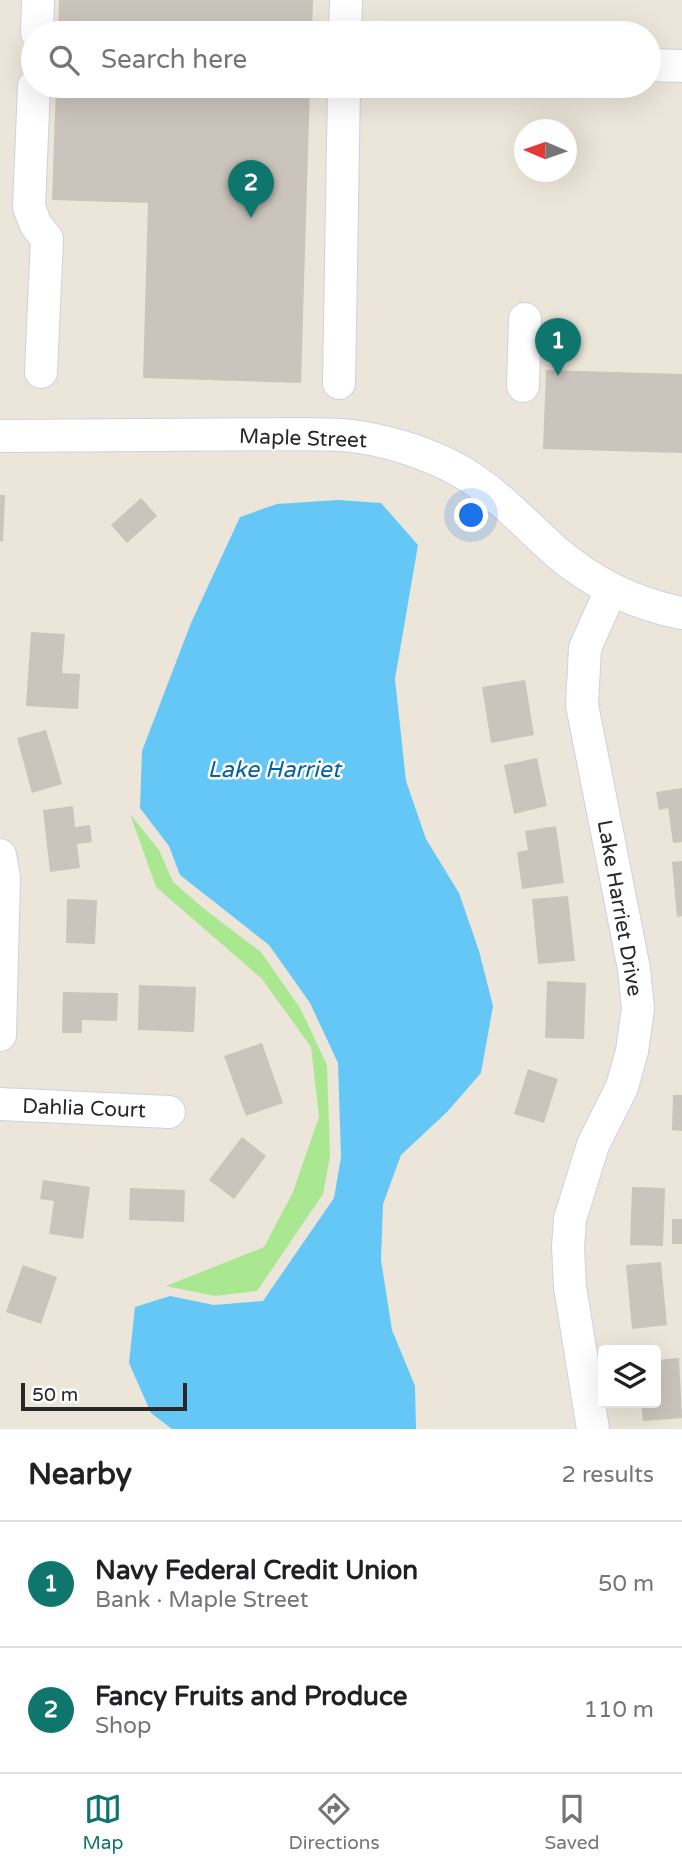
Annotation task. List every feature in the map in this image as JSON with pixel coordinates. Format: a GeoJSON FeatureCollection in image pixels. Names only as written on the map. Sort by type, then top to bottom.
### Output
{"type":"FeatureCollection","features":[{"type":"Feature","properties":{"kind":"street"},"geometry":{"type":"LineString","coordinates":[[37,21],[38,0]]}},
{"type":"Feature","properties":{"kind":"street"},"geometry":{"type":"LineString","coordinates":[[345,21],[346,0]]}},
{"type":"Feature","properties":{"kind":"street"},"geometry":{"type":"LineString","coordinates":[[661,65],[682,66]]}},
{"type":"Feature","properties":{"kind":"street"},"geometry":{"type":"LineString","coordinates":[[34,98],[29,207],[36,225],[47,239],[41,372]]}},
{"type":"Feature","properties":{"kind":"street"},"geometry":{"type":"LineString","coordinates":[[338,383],[344,98]]}},
{"type":"Feature","properties":{"kind":"street"},"geometry":{"type":"LineString","coordinates":[[523,386],[525,319]]}},
{"type":"Feature","properties":{"kind":"street","name":"Maple Street"},"geometry":{"type":"LineString","coordinates":[[0,436],[310,434],[357,436],[401,447],[459,471],[494,495],[557,552],[611,590],[657,608],[682,613]]}},
{"type":"Feature","properties":{"kind":"street","name":"Lake Harriet Drive"},"geometry":{"type":"LineString","coordinates":[[593,1429],[570,1287],[570,1219],[593,1145],[622,1087],[632,1051],[638,1009],[634,969],[582,705],[586,648],[611,590]]}},
{"type":"Feature","properties":{"kind":"street"},"geometry":{"type":"LineString","coordinates":[[0,855],[4,878],[0,1035]]}},
{"type":"Feature","properties":{"kind":"street","name":"Dahlia Court"},"geometry":{"type":"LineString","coordinates":[[0,1104],[169,1112]]}},
{"type":"Feature","properties":{"kind":"green space"},"geometry":{"type":"Polygon","coordinates":[[[130,814],[159,850],[173,882],[261,952],[300,1008],[327,1065],[330,1156],[323,1194],[257,1291],[215,1296],[166,1286],[264,1247],[293,1192],[319,1117],[311,1047],[262,979],[156,887],[130,814]]]}},
{"type":"Feature","properties":{"kind":"water","name":"Lake Harriet"},"geometry":{"type":"Polygon","coordinates":[[[338,500],[381,503],[418,545],[395,679],[406,781],[426,839],[459,893],[479,951],[493,1006],[481,1073],[447,1112],[401,1155],[383,1204],[381,1260],[392,1330],[415,1386],[416,1429],[172,1429],[151,1413],[129,1363],[135,1307],[170,1296],[214,1305],[263,1301],[334,1198],[341,1157],[338,1063],[310,1003],[269,945],[180,875],[169,846],[140,808],[142,751],[191,623],[240,517],[277,504],[338,500]]]}},
{"type":"Feature","properties":{"kind":"building"},"geometry":{"type":"Polygon","coordinates":[[[59,0],[313,0],[312,21],[58,21],[59,0]]]}},
{"type":"Feature","properties":{"kind":"building"},"geometry":{"type":"Polygon","coordinates":[[[56,98],[310,98],[301,383],[143,378],[148,203],[52,200],[56,98]]]}},
{"type":"Feature","properties":{"kind":"building"},"geometry":{"type":"Polygon","coordinates":[[[546,370],[682,374],[682,453],[543,449],[546,370]]]}},
{"type":"Feature","properties":{"kind":"building"},"geometry":{"type":"Polygon","coordinates":[[[0,495],[5,495],[3,541],[0,541],[0,495]]]}},
{"type":"Feature","properties":{"kind":"building"},"geometry":{"type":"Polygon","coordinates":[[[141,498],[157,516],[127,543],[111,525],[141,498]]]}},
{"type":"Feature","properties":{"kind":"building"},"geometry":{"type":"Polygon","coordinates":[[[31,632],[65,634],[62,673],[80,674],[78,709],[26,706],[31,632]]]}},
{"type":"Feature","properties":{"kind":"building"},"geometry":{"type":"Polygon","coordinates":[[[525,680],[534,735],[491,743],[482,687],[525,680]]]}},
{"type":"Feature","properties":{"kind":"building"},"geometry":{"type":"Polygon","coordinates":[[[46,730],[62,784],[32,793],[17,738],[46,730]]]}},
{"type":"Feature","properties":{"kind":"building"},"geometry":{"type":"Polygon","coordinates":[[[537,758],[547,806],[514,814],[504,765],[537,758]]]}},
{"type":"Feature","properties":{"kind":"building"},"geometry":{"type":"Polygon","coordinates":[[[682,788],[682,842],[673,843],[668,808],[659,810],[656,792],[682,788]]]}},
{"type":"Feature","properties":{"kind":"building"},"geometry":{"type":"Polygon","coordinates":[[[73,806],[75,827],[90,825],[92,842],[77,844],[80,868],[50,872],[43,810],[73,806]]]}},
{"type":"Feature","properties":{"kind":"building"},"geometry":{"type":"Polygon","coordinates":[[[556,826],[564,883],[522,889],[517,852],[528,850],[525,831],[556,826]]]}},
{"type":"Feature","properties":{"kind":"building"},"geometry":{"type":"Polygon","coordinates":[[[682,861],[682,916],[677,917],[672,862],[682,861]]]}},
{"type":"Feature","properties":{"kind":"building"},"geometry":{"type":"Polygon","coordinates":[[[568,896],[575,961],[538,964],[532,899],[568,896]]]}},
{"type":"Feature","properties":{"kind":"building"},"geometry":{"type":"Polygon","coordinates":[[[67,899],[97,900],[95,944],[66,943],[67,899]]]}},
{"type":"Feature","properties":{"kind":"building"},"geometry":{"type":"Polygon","coordinates":[[[547,981],[586,983],[584,1039],[545,1038],[547,981]]]}},
{"type":"Feature","properties":{"kind":"building"},"geometry":{"type":"Polygon","coordinates":[[[139,985],[196,987],[194,1032],[138,1030],[139,985]]]}},
{"type":"Feature","properties":{"kind":"building"},"geometry":{"type":"Polygon","coordinates":[[[63,992],[118,993],[117,1021],[82,1020],[82,1033],[62,1033],[63,992]]]}},
{"type":"Feature","properties":{"kind":"building"},"geometry":{"type":"Polygon","coordinates":[[[262,1043],[283,1103],[246,1116],[224,1056],[262,1043]]]}},
{"type":"Feature","properties":{"kind":"building"},"geometry":{"type":"Polygon","coordinates":[[[528,1069],[558,1079],[544,1123],[514,1114],[528,1069]]]}},
{"type":"Feature","properties":{"kind":"building"},"geometry":{"type":"Polygon","coordinates":[[[673,1095],[682,1095],[682,1131],[672,1130],[673,1095]]]}},
{"type":"Feature","properties":{"kind":"building"},"geometry":{"type":"Polygon","coordinates":[[[242,1137],[266,1156],[234,1199],[209,1180],[242,1137]]]}},
{"type":"Feature","properties":{"kind":"building"},"geometry":{"type":"Polygon","coordinates":[[[43,1180],[90,1187],[83,1239],[49,1234],[54,1201],[40,1199],[43,1180]]]}},
{"type":"Feature","properties":{"kind":"building"},"geometry":{"type":"Polygon","coordinates":[[[632,1187],[665,1188],[663,1246],[630,1245],[632,1187]]]}},
{"type":"Feature","properties":{"kind":"building"},"geometry":{"type":"Polygon","coordinates":[[[130,1188],[185,1190],[184,1222],[129,1220],[130,1188]]]}},
{"type":"Feature","properties":{"kind":"building"},"geometry":{"type":"Polygon","coordinates":[[[672,1219],[682,1219],[682,1244],[672,1244],[672,1219]]]}},
{"type":"Feature","properties":{"kind":"building"},"geometry":{"type":"Polygon","coordinates":[[[661,1262],[667,1325],[632,1329],[626,1265],[661,1262]]]}},
{"type":"Feature","properties":{"kind":"building"},"geometry":{"type":"Polygon","coordinates":[[[23,1265],[57,1277],[41,1324],[6,1312],[23,1265]]]}},
{"type":"Feature","properties":{"kind":"building"},"geometry":{"type":"Polygon","coordinates":[[[679,1358],[682,1418],[643,1421],[642,1408],[661,1408],[661,1360],[679,1358]]]}},
{"type":"Feature","properties":{"kind":"place","name":"Fancy Fruits and Produce"},"geometry":{"type":"Point","coordinates":[251,218]}},
{"type":"Feature","properties":{"kind":"place","name":"Navy Federal Credit Union"},"geometry":{"type":"Point","coordinates":[558,376]}}]}
